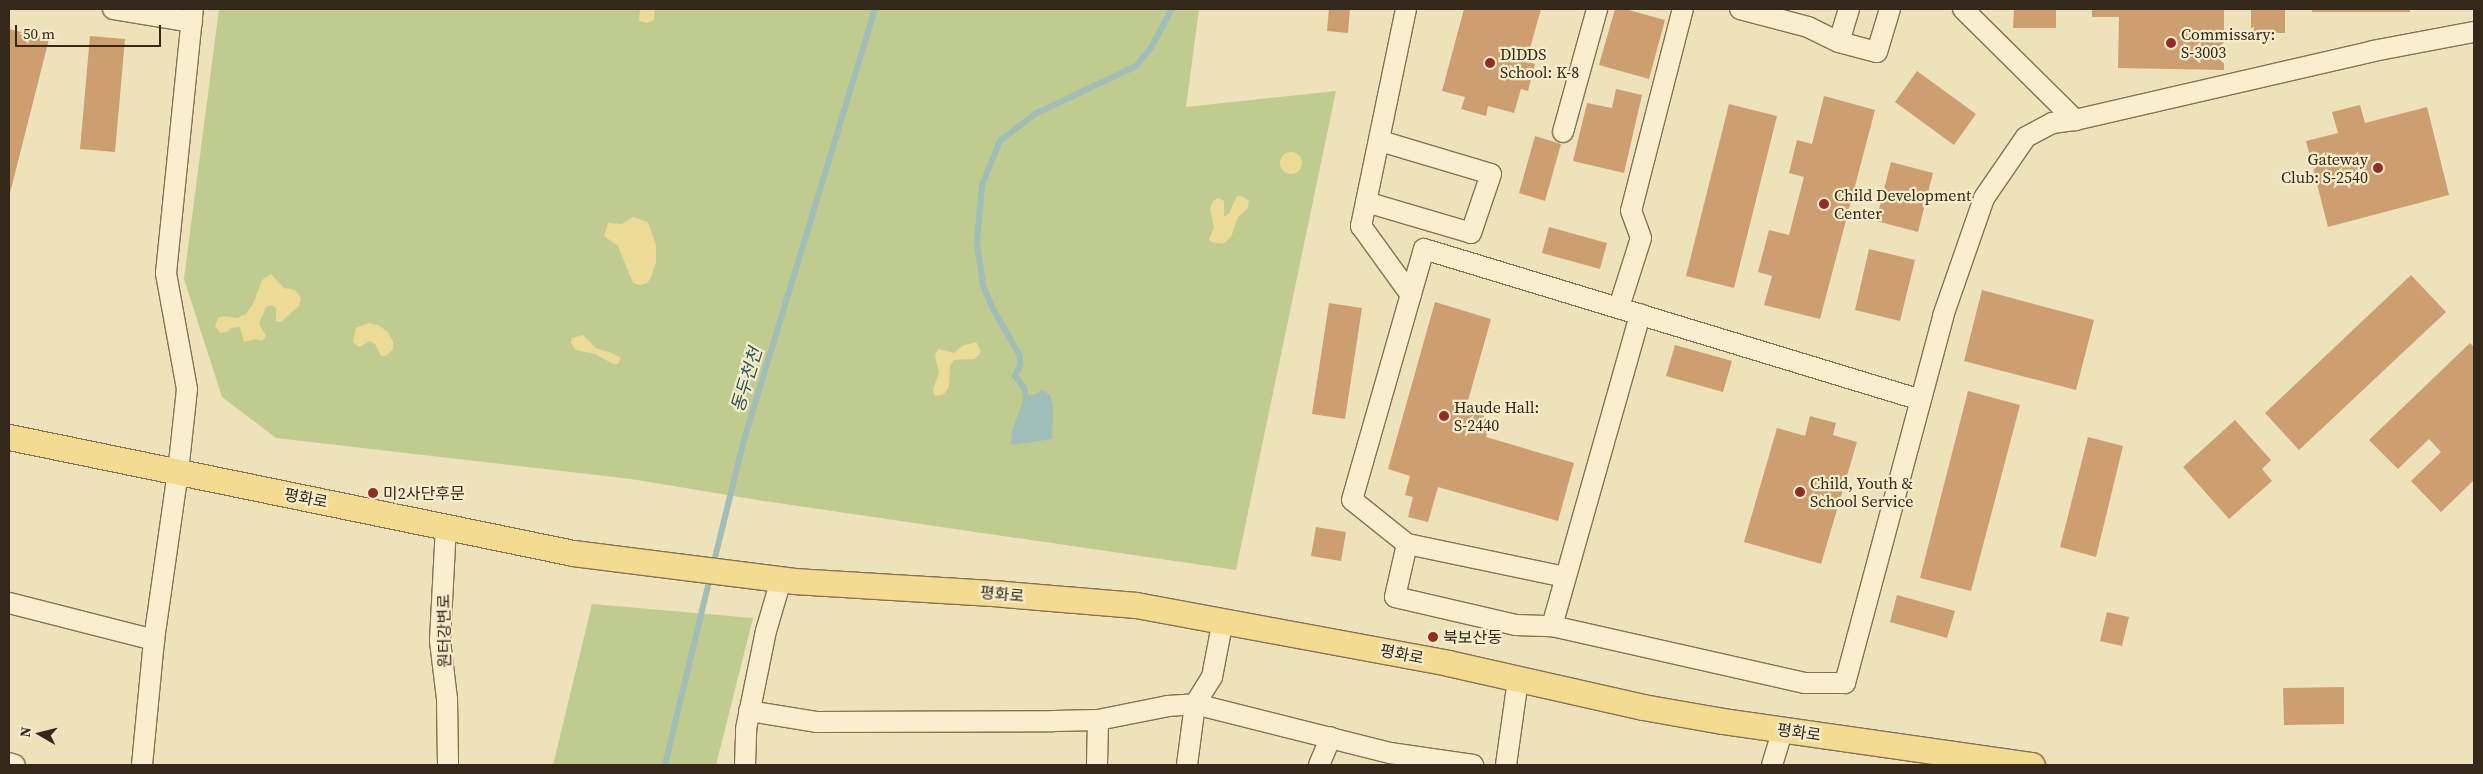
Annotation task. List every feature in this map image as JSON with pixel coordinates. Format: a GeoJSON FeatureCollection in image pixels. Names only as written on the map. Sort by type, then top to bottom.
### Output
{"type":"FeatureCollection","features":[{"type":"Feature","properties":{"kind":"main road","name":"평화로"},"geometry":{"type":"LineString","coordinates":[[9,437],[523,543],[603,557],[774,579],[1004,594],[1136,605],[1448,663],[1643,707],[1968,761],[2032,765]]}},
{"type":"Feature","properties":{"kind":"street"},"geometry":{"type":"LineString","coordinates":[[113,9],[192,15],[166,273],[187,389],[178,472],[154,640],[142,765]]}},
{"type":"Feature","properties":{"kind":"street"},"geometry":{"type":"LineString","coordinates":[[1406,9],[1361,226],[1411,295]]}},
{"type":"Feature","properties":{"kind":"street"},"geometry":{"type":"LineString","coordinates":[[1563,132],[1596,9]]}},
{"type":"Feature","properties":{"kind":"street"},"geometry":{"type":"LineString","coordinates":[[1619,307],[1641,238],[1631,211],[1683,9]]}},
{"type":"Feature","properties":{"kind":"street"},"geometry":{"type":"LineString","coordinates":[[1740,9],[1808,27],[1839,42],[1877,52],[1890,9]]}},
{"type":"Feature","properties":{"kind":"street"},"geometry":{"type":"LineString","coordinates":[[1839,42],[1849,9]]}},
{"type":"Feature","properties":{"kind":"street"},"geometry":{"type":"LineString","coordinates":[[1963,9],[2075,120]]}},
{"type":"Feature","properties":{"kind":"street"},"geometry":{"type":"LineString","coordinates":[[1407,544],[1395,597],[1516,624],[1552,626],[1804,683],[1845,683],[1943,316],[1984,198],[2026,137],[2052,123],[2075,120],[2363,54],[2474,32]]}},
{"type":"Feature","properties":{"kind":"street"},"geometry":{"type":"LineString","coordinates":[[1366,202],[1471,233],[1491,174],[1380,141]]}},
{"type":"Feature","properties":{"kind":"street"},"geometry":{"type":"LineString","coordinates":[[1565,577],[1407,544],[1352,500],[1424,249],[1921,400]]}},
{"type":"Feature","properties":{"kind":"street"},"geometry":{"type":"LineString","coordinates":[[1552,626],[1640,314]]}},
{"type":"Feature","properties":{"kind":"street","name":"원터강변로"},"geometry":{"type":"LineString","coordinates":[[446,526],[440,641],[447,699],[448,765]]}},
{"type":"Feature","properties":{"kind":"street"},"geometry":{"type":"LineString","coordinates":[[744,765],[746,728],[766,631],[774,579]]}},
{"type":"Feature","properties":{"kind":"street"},"geometry":{"type":"LineString","coordinates":[[9,603],[154,640]]}},
{"type":"Feature","properties":{"kind":"street"},"geometry":{"type":"LineString","coordinates":[[1187,765],[1195,704],[1212,677],[1223,620]]}},
{"type":"Feature","properties":{"kind":"street"},"geometry":{"type":"LineString","coordinates":[[1506,765],[1518,680]]}},
{"type":"Feature","properties":{"kind":"street"},"geometry":{"type":"LineString","coordinates":[[749,711],[816,722],[1098,720],[1168,706],[1195,704],[1390,753],[1473,765]]}},
{"type":"Feature","properties":{"kind":"street"},"geometry":{"type":"LineString","coordinates":[[1098,720],[1098,765]]}},
{"type":"Feature","properties":{"kind":"street"},"geometry":{"type":"LineString","coordinates":[[1772,765],[1783,730]]}},
{"type":"Feature","properties":{"kind":"street"},"geometry":{"type":"LineString","coordinates":[[1319,765],[1330,737]]}},
{"type":"Feature","properties":{"kind":"street"},"geometry":{"type":"LineString","coordinates":[[9,763],[15,765]]}},
{"type":"Feature","properties":{"kind":"green space"},"geometry":{"type":"Polygon","coordinates":[[[219,9],[1199,9],[1186,107],[1336,91],[1236,570],[764,501],[631,479],[276,438],[222,397],[184,279],[219,9]]]}},
{"type":"Feature","properties":{"kind":"green space"},"geometry":{"type":"Polygon","coordinates":[[[592,604],[753,618],[716,765],[553,765],[592,604]]]}},
{"type":"Feature","properties":{"kind":"sand"},"geometry":{"type":"Polygon","coordinates":[[[640,9],[655,9],[654,20],[647,23],[639,21],[640,9]]]}},
{"type":"Feature","properties":{"kind":"sand"},"geometry":{"type":"Polygon","coordinates":[[[1291,152],[1299,155],[1302,163],[1299,171],[1291,174],[1283,171],[1280,163],[1283,155],[1291,152]]]}},
{"type":"Feature","properties":{"kind":"sand"},"geometry":{"type":"Polygon","coordinates":[[[1237,196],[1242,196],[1249,201],[1248,208],[1238,217],[1231,237],[1223,244],[1211,242],[1209,239],[1214,228],[1210,208],[1213,201],[1218,198],[1224,201],[1224,217],[1229,213],[1237,196]]]}},
{"type":"Feature","properties":{"kind":"sand"},"geometry":{"type":"Polygon","coordinates":[[[633,217],[648,222],[656,245],[656,262],[651,278],[647,283],[640,285],[633,283],[618,246],[604,236],[608,223],[622,224],[633,217]]]}},
{"type":"Feature","properties":{"kind":"sand"},"geometry":{"type":"Polygon","coordinates":[[[271,274],[284,288],[295,290],[301,298],[299,306],[281,322],[276,321],[276,308],[272,305],[266,307],[259,324],[266,336],[262,341],[256,339],[244,342],[240,327],[231,328],[227,332],[220,333],[215,326],[218,318],[223,316],[237,318],[246,314],[253,304],[262,280],[271,274]]]}},
{"type":"Feature","properties":{"kind":"sand"},"geometry":{"type":"Polygon","coordinates":[[[368,323],[378,325],[388,332],[393,342],[393,349],[386,356],[381,356],[375,344],[370,341],[359,347],[353,342],[356,328],[368,323]]]}},
{"type":"Feature","properties":{"kind":"sand"},"geometry":{"type":"Polygon","coordinates":[[[583,335],[596,348],[621,358],[618,364],[613,364],[595,354],[576,350],[571,343],[572,338],[583,335]]]}},
{"type":"Feature","properties":{"kind":"sand"},"geometry":{"type":"Polygon","coordinates":[[[976,342],[981,351],[979,355],[974,359],[954,360],[950,365],[949,387],[944,394],[934,395],[933,389],[939,373],[935,356],[938,349],[954,353],[962,346],[976,342]]]}},
{"type":"Feature","properties":{"kind":"water"},"geometry":{"type":"Polygon","coordinates":[[[1042,390],[1050,395],[1053,407],[1052,439],[1011,445],[1012,430],[1023,396],[1036,394],[1042,390]]]}},
{"type":"Feature","properties":{"kind":"building"},"geometry":{"type":"Polygon","coordinates":[[[1329,9],[1350,9],[1348,33],[1327,31],[1329,9]]]}},
{"type":"Feature","properties":{"kind":"building","name":"DlDDS School: K-8"},"geometry":{"type":"Polygon","coordinates":[[[1464,9],[1541,9],[1526,62],[1535,64],[1528,91],[1521,89],[1514,113],[1488,106],[1486,116],[1461,109],[1465,97],[1442,91],[1464,9]]]}},
{"type":"Feature","properties":{"kind":"building"},"geometry":{"type":"Polygon","coordinates":[[[1615,9],[1625,9],[1665,20],[1649,79],[1599,65],[1615,9]]]}},
{"type":"Feature","properties":{"kind":"building"},"geometry":{"type":"Polygon","coordinates":[[[2014,9],[2056,9],[2056,28],[2013,28],[2014,9]]]}},
{"type":"Feature","properties":{"kind":"building","name":"Commissary: S-3003"},"geometry":{"type":"Polygon","coordinates":[[[2092,9],[2224,9],[2224,70],[2118,68],[2119,17],[2092,17],[2092,9]]]}},
{"type":"Feature","properties":{"kind":"building"},"geometry":{"type":"Polygon","coordinates":[[[2251,9],[2285,9],[2285,33],[2251,33],[2251,9]]]}},
{"type":"Feature","properties":{"kind":"building"},"geometry":{"type":"Polygon","coordinates":[[[2312,9],[2410,9],[2410,12],[2312,12],[2312,9]]]}},
{"type":"Feature","properties":{"kind":"building"},"geometry":{"type":"Polygon","coordinates":[[[9,29],[49,39],[9,197],[9,29]]]}},
{"type":"Feature","properties":{"kind":"building"},"geometry":{"type":"Polygon","coordinates":[[[90,36],[125,39],[115,152],[80,149],[90,36]]]}},
{"type":"Feature","properties":{"kind":"building"},"geometry":{"type":"Polygon","coordinates":[[[1917,71],[1976,114],[1954,145],[1895,102],[1917,71]]]}},
{"type":"Feature","properties":{"kind":"building"},"geometry":{"type":"Polygon","coordinates":[[[1616,89],[1642,95],[1624,173],[1573,161],[1587,103],[1612,108],[1616,89]]]}},
{"type":"Feature","properties":{"kind":"building","name":"Child Development Center"},"geometry":{"type":"Polygon","coordinates":[[[1824,96],[1875,110],[1820,319],[1764,305],[1772,276],[1758,272],[1769,230],[1789,235],[1804,177],[1789,173],[1797,140],[1812,144],[1824,96]]]}},
{"type":"Feature","properties":{"kind":"building"},"geometry":{"type":"Polygon","coordinates":[[[1729,104],[1777,116],[1734,288],[1686,276],[1729,104]]]}},
{"type":"Feature","properties":{"kind":"building","name":"Gateway Club: S-2540"},"geometry":{"type":"Polygon","coordinates":[[[2360,105],[2365,123],[2427,107],[2449,195],[2328,227],[2306,141],[2338,133],[2332,112],[2360,105]]]}},
{"type":"Feature","properties":{"kind":"building"},"geometry":{"type":"Polygon","coordinates":[[[1535,136],[1561,144],[1545,201],[1519,193],[1535,136]]]}},
{"type":"Feature","properties":{"kind":"building"},"geometry":{"type":"Polygon","coordinates":[[[1891,162],[1933,173],[1918,232],[1876,221],[1891,162]]]}},
{"type":"Feature","properties":{"kind":"building"},"geometry":{"type":"Polygon","coordinates":[[[1549,227],[1607,243],[1600,269],[1542,253],[1549,227]]]}},
{"type":"Feature","properties":{"kind":"building"},"geometry":{"type":"Polygon","coordinates":[[[1869,249],[1915,260],[1900,321],[1855,310],[1869,249]]]}},
{"type":"Feature","properties":{"kind":"building"},"geometry":{"type":"Polygon","coordinates":[[[2411,275],[2446,312],[2299,450],[2265,413],[2411,275]]]}},
{"type":"Feature","properties":{"kind":"building"},"geometry":{"type":"Polygon","coordinates":[[[1982,290],[2094,320],[2076,390],[1964,361],[1982,290]]]}},
{"type":"Feature","properties":{"kind":"building","name":"Haude Hall: S-2440"},"geometry":{"type":"Polygon","coordinates":[[[1435,302],[1491,319],[1467,404],[1480,408],[1489,425],[1486,437],[1574,463],[1558,521],[1438,487],[1428,522],[1408,517],[1413,497],[1405,495],[1410,476],[1388,469],[1435,302]]]}},
{"type":"Feature","properties":{"kind":"building"},"geometry":{"type":"Polygon","coordinates":[[[1329,303],[1362,308],[1345,419],[1312,414],[1329,303]]]}},
{"type":"Feature","properties":{"kind":"building"},"geometry":{"type":"Polygon","coordinates":[[[2470,343],[2474,347],[2474,480],[2441,512],[2411,481],[2441,452],[2429,439],[2398,469],[2369,440],[2470,343]]]}},
{"type":"Feature","properties":{"kind":"building"},"geometry":{"type":"Polygon","coordinates":[[[1675,345],[1732,361],[1723,392],[1666,376],[1675,345]]]}},
{"type":"Feature","properties":{"kind":"building"},"geometry":{"type":"Polygon","coordinates":[[[1968,391],[2020,405],[1971,591],[1920,578],[1968,391]]]}},
{"type":"Feature","properties":{"kind":"building","name":"Child, Youth & School Service"},"geometry":{"type":"Polygon","coordinates":[[[1810,416],[1836,423],[1833,435],[1857,442],[1821,564],[1744,542],[1777,428],[1805,436],[1810,416]]]}},
{"type":"Feature","properties":{"kind":"building"},"geometry":{"type":"Polygon","coordinates":[[[2235,420],[2271,460],[2262,469],[2272,481],[2229,519],[2183,467],[2235,420]]]}},
{"type":"Feature","properties":{"kind":"building"},"geometry":{"type":"Polygon","coordinates":[[[2088,437],[2123,446],[2096,557],[2060,547],[2088,437]]]}},
{"type":"Feature","properties":{"kind":"building"},"geometry":{"type":"Polygon","coordinates":[[[1316,527],[1346,532],[1341,561],[1311,556],[1316,527]]]}},
{"type":"Feature","properties":{"kind":"building"},"geometry":{"type":"Polygon","coordinates":[[[1897,595],[1955,611],[1947,638],[1890,622],[1897,595]]]}},
{"type":"Feature","properties":{"kind":"building"},"geometry":{"type":"Polygon","coordinates":[[[2107,612],[2129,617],[2122,646],[2100,641],[2107,612]]]}},
{"type":"Feature","properties":{"kind":"building"},"geometry":{"type":"Polygon","coordinates":[[[2344,687],[2344,724],[2284,725],[2283,688],[2344,687]]]}},
{"type":"Feature","properties":{"kind":"waterway","name":"동두천천"},"geometry":{"type":"LineString","coordinates":[[713,566],[744,440],[875,9]]}},
{"type":"Feature","properties":{"kind":"waterway"},"geometry":{"type":"LineString","coordinates":[[1027,402],[1024,388],[1015,376],[1020,366],[1020,356],[994,311],[983,286],[977,243],[982,185],[1000,141],[1035,114],[1136,66],[1151,48],[1172,9]]}},
{"type":"Feature","properties":{"kind":"waterway","name":"동두천천"},"geometry":{"type":"LineString","coordinates":[[665,765],[710,577]]}},
{"type":"Feature","properties":{"kind":"place","name":"Commissary: S-3003"},"geometry":{"type":"Point","coordinates":[2171,43]}},
{"type":"Feature","properties":{"kind":"place","name":"DlDDS School: K-8"},"geometry":{"type":"Point","coordinates":[1490,63]}},
{"type":"Feature","properties":{"kind":"place","name":"Gateway Club: S-2540"},"geometry":{"type":"Point","coordinates":[2378,168]}},
{"type":"Feature","properties":{"kind":"place","name":"Child Development Center"},"geometry":{"type":"Point","coordinates":[1824,204]}},
{"type":"Feature","properties":{"kind":"place","name":"Haude Hall: S-2440"},"geometry":{"type":"Point","coordinates":[1444,416]}},
{"type":"Feature","properties":{"kind":"place","name":"Child, Youth & School Service"},"geometry":{"type":"Point","coordinates":[1800,492]}},
{"type":"Feature","properties":{"kind":"place","name":"미2사단후문"},"geometry":{"type":"Point","coordinates":[373,493]}},
{"type":"Feature","properties":{"kind":"place","name":"북보산동"},"geometry":{"type":"Point","coordinates":[1433,637]}}]}
